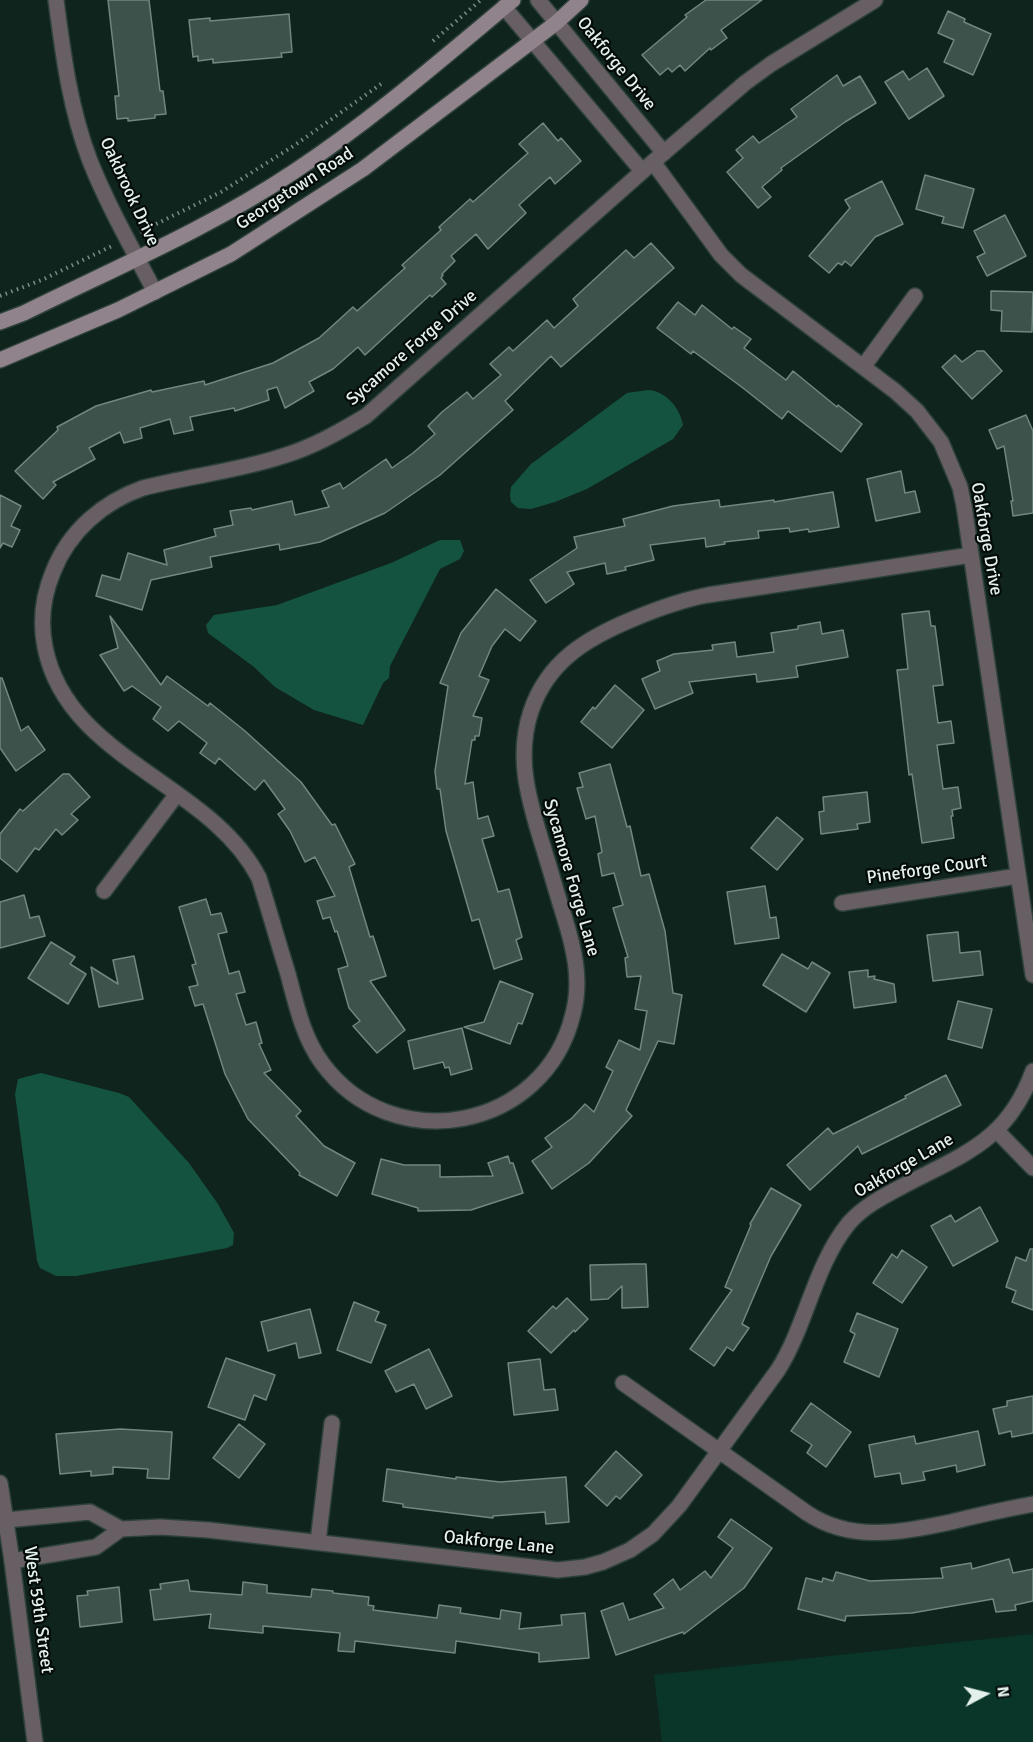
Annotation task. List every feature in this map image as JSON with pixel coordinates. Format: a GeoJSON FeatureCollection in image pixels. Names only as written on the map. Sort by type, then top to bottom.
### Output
{"type":"FeatureCollection","features":[{"type":"Feature","properties":{"kind":"main road","name":"Georgetown Road"},"geometry":{"type":"LineString","coordinates":[[0,360],[155,292],[231,254],[363,169],[556,23],[581,0]]}},
{"type":"Feature","properties":{"kind":"main road","name":"Georgetown Road"},"geometry":{"type":"LineString","coordinates":[[0,322],[24,313],[137,258],[238,206],[294,172],[368,120],[509,4]]}},
{"type":"Feature","properties":{"kind":"street","name":"Oakbrook Drive"},"geometry":{"type":"LineString","coordinates":[[56,0],[67,77],[82,136],[101,188],[155,292]]}},
{"type":"Feature","properties":{"kind":"street","name":"Oakforge Drive"},"geometry":{"type":"LineString","coordinates":[[538,0],[721,255],[741,275],[910,404],[941,442],[960,487],[1033,975]]}},
{"type":"Feature","properties":{"kind":"street","name":"Sycamore Forge Drive"},"geometry":{"type":"LineString","coordinates":[[177,794],[85,724],[62,694],[49,668],[43,641],[43,603],[58,558],[75,534],[94,515],[126,495],[152,486],[280,457],[325,440],[366,416],[653,162],[755,75],[875,0]]}},
{"type":"Feature","properties":{"kind":"street"},"geometry":{"type":"LineString","coordinates":[[509,4],[532,41],[653,162]]}},
{"type":"Feature","properties":{"kind":"street"},"geometry":{"type":"LineString","coordinates":[[863,367],[915,296]]}},
{"type":"Feature","properties":{"kind":"street","name":"Sycamore Forge Lane"},"geometry":{"type":"LineString","coordinates":[[177,794],[228,834],[251,862],[259,878],[302,1023],[318,1057],[336,1080],[367,1103],[402,1117],[440,1122],[478,1115],[513,1099],[536,1081],[554,1059],[567,1034],[575,1006],[576,963],[573,944],[528,798],[523,770],[525,741],[531,712],[538,695],[554,670],[582,644],[599,634],[679,601],[708,594],[971,555]]}},
{"type":"Feature","properties":{"kind":"street"},"geometry":{"type":"LineString","coordinates":[[104,891],[177,794]]}},
{"type":"Feature","properties":{"kind":"street","name":"Pineforge Court"},"geometry":{"type":"LineString","coordinates":[[842,903],[1018,876]]}},
{"type":"Feature","properties":{"kind":"street"},"geometry":{"type":"LineString","coordinates":[[1033,1071],[1021,1100],[996,1130],[1033,1168]]}},
{"type":"Feature","properties":{"kind":"street","name":"Oakforge Lane"},"geometry":{"type":"LineString","coordinates":[[121,1529],[189,1528],[558,1570],[603,1562],[630,1550],[653,1534],[679,1506],[783,1362],[824,1263],[838,1237],[850,1222],[873,1203],[975,1148],[996,1130]]}},
{"type":"Feature","properties":{"kind":"street"},"geometry":{"type":"LineString","coordinates":[[623,1383],[811,1516],[829,1525],[864,1533],[883,1534],[909,1531],[1033,1504]]}},
{"type":"Feature","properties":{"kind":"street"},"geometry":{"type":"LineString","coordinates":[[318,1542],[332,1423]]}},
{"type":"Feature","properties":{"kind":"street","name":"West 59th Street"},"geometry":{"type":"LineString","coordinates":[[0,1483],[35,1742]]}},
{"type":"Feature","properties":{"kind":"street"},"geometry":{"type":"LineString","coordinates":[[6,1520],[90,1512],[121,1529],[96,1547],[12,1561]]}},
{"type":"Feature","properties":{"kind":"path"},"geometry":{"type":"LineString","coordinates":[[430,44],[481,0]]}},
{"type":"Feature","properties":{"kind":"path"},"geometry":{"type":"LineString","coordinates":[[0,296],[44,279],[221,192],[295,145],[387,79]]}},
{"type":"Feature","properties":{"kind":"shaded area"},"geometry":{"type":"Polygon","coordinates":[[[648,390],[666,397],[679,412],[683,425],[673,439],[587,489],[555,502],[531,509],[518,508],[511,502],[511,487],[531,464],[627,393],[648,390]]]}},
{"type":"Feature","properties":{"kind":"shaded area"},"geometry":{"type":"Polygon","coordinates":[[[440,540],[460,540],[464,551],[460,559],[440,569],[390,666],[389,678],[383,683],[363,725],[314,710],[275,687],[254,667],[208,633],[206,625],[214,615],[277,605],[391,563],[440,540]]]}},
{"type":"Feature","properties":{"kind":"shaded area"},"geometry":{"type":"Polygon","coordinates":[[[41,1073],[129,1097],[189,1163],[218,1204],[234,1233],[233,1245],[76,1276],[56,1276],[40,1268],[37,1261],[15,1094],[18,1079],[41,1073]]]}},
{"type":"Feature","properties":{"kind":"shaded area"},"geometry":{"type":"Polygon","coordinates":[[[1033,1634],[1033,1742],[662,1742],[654,1675],[1033,1634]]]}},
{"type":"Feature","properties":{"kind":"building"},"geometry":{"type":"Polygon","coordinates":[[[108,0],[149,0],[160,91],[163,91],[166,114],[155,115],[155,118],[128,121],[128,118],[117,119],[115,96],[119,96],[108,0]]]}},
{"type":"Feature","properties":{"kind":"building"},"geometry":{"type":"Polygon","coordinates":[[[706,0],[762,0],[721,30],[727,38],[711,50],[710,48],[685,71],[680,65],[672,72],[668,68],[660,75],[642,55],[687,17],[685,15],[706,0]]]}},
{"type":"Feature","properties":{"kind":"building"},"geometry":{"type":"Polygon","coordinates":[[[948,11],[965,19],[964,22],[991,34],[973,75],[944,62],[954,40],[938,33],[948,11]]]}},
{"type":"Feature","properties":{"kind":"building"},"geometry":{"type":"Polygon","coordinates":[[[289,14],[292,52],[281,53],[282,57],[213,63],[213,59],[198,61],[198,56],[193,57],[189,20],[210,18],[210,21],[289,14]]]}},
{"type":"Feature","properties":{"kind":"building"},"geometry":{"type":"Polygon","coordinates":[[[927,68],[944,96],[909,119],[885,82],[903,71],[909,80],[927,68]]]}},
{"type":"Feature","properties":{"kind":"building"},"geometry":{"type":"Polygon","coordinates":[[[837,75],[843,86],[860,76],[876,103],[845,122],[781,168],[782,170],[762,187],[771,197],[758,208],[727,172],[743,158],[736,150],[753,136],[759,143],[797,117],[791,109],[837,75]]]}},
{"type":"Feature","properties":{"kind":"building"},"geometry":{"type":"Polygon","coordinates":[[[543,123],[558,141],[561,138],[581,161],[555,184],[550,177],[519,205],[526,213],[488,249],[476,234],[451,256],[455,261],[441,278],[446,284],[432,297],[430,295],[365,355],[358,347],[333,369],[309,382],[314,391],[285,408],[277,387],[267,390],[269,400],[235,411],[234,408],[190,417],[193,430],[174,434],[170,419],[140,428],[142,438],[124,443],[120,432],[89,448],[95,459],[53,482],[56,485],[43,499],[15,471],[58,430],[57,427],[96,406],[151,390],[152,392],[204,381],[205,385],[273,363],[319,338],[353,307],[357,311],[405,268],[402,265],[441,230],[439,227],[470,199],[473,202],[528,153],[519,144],[543,123]]]}},
{"type":"Feature","properties":{"kind":"building"},"geometry":{"type":"Polygon","coordinates":[[[925,175],[974,189],[963,228],[942,223],[944,217],[916,209],[925,175]]]}},
{"type":"Feature","properties":{"kind":"building"},"geometry":{"type":"Polygon","coordinates":[[[882,181],[903,224],[875,237],[851,266],[845,261],[842,265],[838,263],[829,273],[809,256],[850,208],[845,200],[882,181]]]}},
{"type":"Feature","properties":{"kind":"building"},"geometry":{"type":"Polygon","coordinates":[[[1005,215],[1026,256],[987,276],[977,257],[985,253],[974,231],[1005,215]]]}},
{"type":"Feature","properties":{"kind":"building"},"geometry":{"type":"Polygon","coordinates":[[[651,243],[674,268],[561,367],[551,356],[505,401],[513,410],[440,475],[385,513],[320,542],[280,550],[279,544],[210,557],[212,567],[151,580],[142,610],[96,596],[102,575],[120,580],[128,553],[167,565],[164,550],[216,536],[214,529],[233,525],[230,511],[251,508],[252,510],[292,501],[295,515],[329,507],[322,491],[340,483],[343,489],[386,459],[392,468],[435,434],[428,426],[442,412],[467,392],[473,399],[501,375],[490,364],[509,347],[513,351],[547,320],[554,328],[578,306],[573,299],[626,250],[634,258],[651,243]]]}},
{"type":"Feature","properties":{"kind":"building"},"geometry":{"type":"Polygon","coordinates":[[[991,291],[1033,292],[1032,332],[1001,331],[1002,311],[991,310],[991,291]]]}},
{"type":"Feature","properties":{"kind":"building"},"geometry":{"type":"Polygon","coordinates":[[[678,302],[695,315],[702,305],[732,329],[734,327],[751,339],[744,348],[786,380],[793,371],[862,424],[841,452],[788,411],[782,419],[693,351],[691,354],[657,328],[678,302]]]}},
{"type":"Feature","properties":{"kind":"building"},"geometry":{"type":"Polygon","coordinates":[[[977,351],[984,351],[1002,371],[972,399],[942,367],[955,355],[962,362],[977,351]]]}},
{"type":"Feature","properties":{"kind":"building"},"geometry":{"type":"Polygon","coordinates":[[[1026,415],[1033,431],[1033,513],[1013,516],[1011,501],[1013,501],[1004,446],[997,449],[989,430],[1026,415]]]}},
{"type":"Feature","properties":{"kind":"building"},"geometry":{"type":"Polygon","coordinates":[[[901,471],[905,493],[915,491],[920,512],[876,521],[867,479],[901,471]]]}},
{"type":"Feature","properties":{"kind":"building"},"geometry":{"type":"Polygon","coordinates":[[[833,492],[839,527],[809,532],[808,529],[790,532],[789,528],[758,531],[759,538],[724,542],[725,544],[706,547],[705,538],[650,545],[654,560],[625,567],[626,570],[607,574],[605,563],[567,572],[574,584],[546,603],[530,580],[577,548],[574,537],[625,526],[623,519],[673,506],[719,500],[720,507],[774,500],[774,502],[833,492]]]}},
{"type":"Feature","properties":{"kind":"building"},"geometry":{"type":"Polygon","coordinates":[[[0,495],[21,506],[11,526],[20,530],[12,547],[3,543],[0,548],[0,495]]]}},
{"type":"Feature","properties":{"kind":"building"},"geometry":{"type":"Polygon","coordinates":[[[496,589],[536,621],[520,641],[505,629],[492,646],[479,676],[489,680],[473,716],[482,718],[479,736],[475,736],[475,740],[472,740],[465,784],[473,782],[478,819],[488,816],[494,836],[482,839],[498,892],[509,889],[522,937],[516,940],[522,959],[494,969],[479,919],[472,921],[446,831],[435,771],[448,686],[440,683],[461,633],[496,589]]]}},
{"type":"Feature","properties":{"kind":"building"},"geometry":{"type":"Polygon","coordinates":[[[929,611],[931,626],[935,626],[943,685],[933,686],[938,723],[951,721],[954,743],[937,745],[943,789],[958,787],[961,808],[952,810],[954,838],[922,843],[912,774],[909,775],[897,670],[908,669],[902,614],[929,611]]]}},
{"type":"Feature","properties":{"kind":"building"},"geometry":{"type":"Polygon","coordinates":[[[110,616],[161,685],[167,676],[208,706],[210,703],[245,731],[301,782],[332,825],[335,824],[355,864],[349,867],[370,937],[373,936],[386,976],[370,981],[405,1030],[377,1053],[353,1026],[360,1021],[349,1008],[338,969],[348,966],[337,931],[335,932],[330,917],[323,919],[317,901],[335,896],[315,857],[305,862],[290,831],[278,814],[285,809],[264,780],[255,790],[219,758],[215,764],[200,753],[207,743],[179,721],[168,731],[153,719],[161,707],[132,686],[124,691],[100,655],[118,648],[110,616]]]}},
{"type":"Feature","properties":{"kind":"building"},"geometry":{"type":"Polygon","coordinates":[[[820,622],[822,634],[843,630],[848,657],[796,666],[798,677],[757,682],[756,674],[689,682],[693,693],[655,709],[642,679],[660,671],[657,661],[674,654],[713,650],[712,645],[735,642],[737,657],[774,652],[771,633],[798,629],[798,626],[820,622]]]}},
{"type":"Feature","properties":{"kind":"building"},"geometry":{"type":"Polygon","coordinates":[[[0,678],[2,678],[21,731],[28,726],[45,750],[16,771],[0,748],[0,678]]]}},
{"type":"Feature","properties":{"kind":"building"},"geometry":{"type":"Polygon","coordinates":[[[615,685],[644,710],[612,748],[581,722],[615,685]]]}},
{"type":"Feature","properties":{"kind":"building"},"geometry":{"type":"Polygon","coordinates":[[[610,764],[627,827],[630,826],[641,876],[649,874],[665,931],[673,993],[682,995],[674,1044],[658,1041],[626,1110],[632,1116],[589,1163],[552,1189],[532,1161],[552,1147],[545,1138],[572,1118],[585,1104],[594,1112],[613,1071],[606,1067],[619,1040],[640,1050],[647,1011],[635,1009],[641,976],[627,977],[625,958],[628,957],[613,908],[623,905],[614,873],[602,876],[598,854],[602,852],[595,816],[586,819],[577,788],[583,787],[579,773],[610,764]]]}},
{"type":"Feature","properties":{"kind":"building"},"geometry":{"type":"Polygon","coordinates":[[[63,774],[69,774],[90,797],[71,814],[78,820],[62,835],[56,829],[39,850],[35,848],[17,872],[0,858],[0,834],[20,809],[23,811],[63,774]]]}},
{"type":"Feature","properties":{"kind":"building"},"geometry":{"type":"Polygon","coordinates":[[[867,792],[870,822],[857,824],[858,829],[821,834],[819,812],[824,811],[823,797],[867,792]]]}},
{"type":"Feature","properties":{"kind":"building"},"geometry":{"type":"Polygon","coordinates":[[[777,817],[803,839],[777,870],[751,848],[777,817]]]}},
{"type":"Feature","properties":{"kind":"building"},"geometry":{"type":"Polygon","coordinates":[[[765,886],[770,918],[776,917],[779,938],[735,944],[727,892],[765,886]]]}},
{"type":"Feature","properties":{"kind":"building"},"geometry":{"type":"Polygon","coordinates":[[[24,895],[30,918],[39,916],[45,936],[0,948],[0,902],[24,895]]]}},
{"type":"Feature","properties":{"kind":"building"},"geometry":{"type":"Polygon","coordinates":[[[206,899],[211,915],[221,913],[227,932],[218,934],[229,974],[239,971],[245,992],[236,994],[246,1025],[256,1022],[262,1043],[259,1044],[271,1070],[264,1073],[301,1111],[296,1116],[324,1146],[355,1163],[337,1196],[299,1175],[300,1173],[248,1119],[225,1074],[203,1004],[195,1006],[189,987],[198,985],[192,965],[196,964],[179,907],[206,899]]]}},
{"type":"Feature","properties":{"kind":"building"},"geometry":{"type":"Polygon","coordinates":[[[958,932],[960,953],[980,951],[983,975],[933,981],[927,935],[958,932]]]}},
{"type":"Feature","properties":{"kind":"building"},"geometry":{"type":"Polygon","coordinates":[[[51,942],[75,957],[70,964],[86,974],[68,1004],[28,978],[51,942]]]}},
{"type":"Feature","properties":{"kind":"building"},"geometry":{"type":"Polygon","coordinates":[[[782,954],[808,969],[812,962],[830,973],[806,1012],[763,985],[782,954]]]}},
{"type":"Feature","properties":{"kind":"building"},"geometry":{"type":"Polygon","coordinates":[[[134,956],[143,999],[99,1007],[91,967],[118,984],[113,960],[134,956]]]}},
{"type":"Feature","properties":{"kind":"building"},"geometry":{"type":"Polygon","coordinates":[[[868,970],[868,977],[875,976],[874,979],[894,984],[896,1002],[854,1008],[849,972],[868,970]]]}},
{"type":"Feature","properties":{"kind":"building"},"geometry":{"type":"Polygon","coordinates":[[[500,981],[533,994],[522,1024],[518,1023],[510,1044],[464,1027],[484,1022],[500,981]]]}},
{"type":"Feature","properties":{"kind":"building"},"geometry":{"type":"Polygon","coordinates":[[[958,1001],[992,1009],[982,1048],[948,1039],[958,1001]]]}},
{"type":"Feature","properties":{"kind":"building"},"geometry":{"type":"Polygon","coordinates":[[[462,1028],[472,1069],[451,1075],[449,1067],[445,1068],[443,1062],[414,1069],[408,1041],[462,1028]]]}},
{"type":"Feature","properties":{"kind":"building"},"geometry":{"type":"Polygon","coordinates":[[[946,1075],[961,1105],[862,1154],[858,1146],[810,1190],[787,1165],[828,1128],[833,1134],[906,1098],[905,1096],[946,1075]]]}},
{"type":"Feature","properties":{"kind":"building"},"geometry":{"type":"Polygon","coordinates":[[[508,1156],[510,1163],[513,1163],[523,1193],[471,1210],[418,1211],[418,1208],[372,1194],[381,1159],[404,1165],[440,1165],[440,1177],[493,1176],[488,1163],[508,1156]]]}},
{"type":"Feature","properties":{"kind":"building"},"geometry":{"type":"Polygon","coordinates":[[[771,1188],[801,1205],[771,1256],[742,1324],[749,1328],[733,1351],[727,1347],[714,1366],[690,1349],[732,1290],[725,1287],[750,1224],[771,1188]]]}},
{"type":"Feature","properties":{"kind":"building"},"geometry":{"type":"Polygon","coordinates":[[[980,1207],[998,1241],[953,1266],[931,1226],[951,1215],[955,1222],[980,1207]]]}},
{"type":"Feature","properties":{"kind":"building"},"geometry":{"type":"Polygon","coordinates":[[[1030,1249],[1033,1249],[1033,1310],[1012,1302],[1016,1291],[1006,1287],[1016,1257],[1026,1261],[1030,1249]]]}},
{"type":"Feature","properties":{"kind":"building"},"geometry":{"type":"Polygon","coordinates":[[[902,1250],[927,1267],[902,1303],[873,1283],[892,1254],[897,1258],[902,1250]]]}},
{"type":"Feature","properties":{"kind":"building"},"geometry":{"type":"Polygon","coordinates":[[[646,1264],[648,1307],[622,1308],[622,1286],[608,1299],[591,1300],[590,1265],[646,1264]]]}},
{"type":"Feature","properties":{"kind":"building"},"geometry":{"type":"Polygon","coordinates":[[[567,1298],[588,1319],[551,1353],[528,1331],[553,1306],[556,1309],[567,1298]]]}},
{"type":"Feature","properties":{"kind":"building"},"geometry":{"type":"Polygon","coordinates":[[[354,1302],[379,1312],[375,1321],[386,1325],[371,1363],[337,1350],[354,1302]]]}},
{"type":"Feature","properties":{"kind":"building"},"geometry":{"type":"Polygon","coordinates":[[[310,1309],[321,1353],[299,1358],[296,1343],[268,1351],[261,1322],[310,1309]]]}},
{"type":"Feature","properties":{"kind":"building"},"geometry":{"type":"Polygon","coordinates":[[[857,1313],[898,1329],[879,1377],[844,1362],[855,1334],[850,1331],[857,1313]]]}},
{"type":"Feature","properties":{"kind":"building"},"geometry":{"type":"Polygon","coordinates":[[[429,1349],[452,1396],[426,1409],[414,1384],[396,1392],[385,1371],[429,1349]]]}},
{"type":"Feature","properties":{"kind":"building"},"geometry":{"type":"Polygon","coordinates":[[[226,1358],[275,1375],[266,1400],[254,1395],[245,1420],[208,1407],[226,1358]]]}},
{"type":"Feature","properties":{"kind":"building"},"geometry":{"type":"Polygon","coordinates":[[[540,1359],[544,1390],[555,1389],[558,1410],[514,1415],[508,1363],[540,1359]]]}},
{"type":"Feature","properties":{"kind":"building"},"geometry":{"type":"Polygon","coordinates":[[[1033,1396],[1033,1433],[1012,1437],[1011,1431],[999,1434],[993,1409],[1007,1406],[1007,1401],[1033,1396]]]}},
{"type":"Feature","properties":{"kind":"building"},"geometry":{"type":"Polygon","coordinates":[[[811,1403],[851,1432],[826,1467],[807,1453],[812,1445],[791,1431],[811,1403]]]}},
{"type":"Feature","properties":{"kind":"building"},"geometry":{"type":"Polygon","coordinates":[[[239,1424],[265,1444],[239,1478],[213,1458],[239,1424]]]}},
{"type":"Feature","properties":{"kind":"building"},"geometry":{"type":"Polygon","coordinates":[[[120,1429],[172,1432],[169,1479],[147,1478],[148,1469],[113,1467],[113,1474],[91,1476],[91,1471],[60,1474],[56,1434],[120,1429]]]}},
{"type":"Feature","properties":{"kind":"building"},"geometry":{"type":"Polygon","coordinates":[[[978,1431],[985,1465],[957,1472],[956,1465],[923,1472],[925,1480],[902,1484],[900,1473],[875,1477],[869,1445],[914,1436],[916,1444],[978,1431]]]}},
{"type":"Feature","properties":{"kind":"building"},"geometry":{"type":"Polygon","coordinates":[[[616,1451],[642,1475],[620,1499],[616,1496],[607,1506],[585,1486],[616,1451]]]}},
{"type":"Feature","properties":{"kind":"building"},"geometry":{"type":"Polygon","coordinates":[[[387,1469],[456,1479],[456,1477],[500,1482],[566,1477],[569,1522],[546,1524],[545,1512],[493,1516],[493,1518],[403,1507],[403,1504],[383,1501],[387,1469]]]}},
{"type":"Feature","properties":{"kind":"building"},"geometry":{"type":"Polygon","coordinates":[[[731,1519],[772,1548],[744,1588],[684,1634],[683,1632],[616,1655],[601,1611],[623,1603],[629,1620],[664,1608],[654,1594],[673,1579],[680,1590],[705,1571],[711,1578],[733,1548],[718,1537],[731,1519]]]}},
{"type":"Feature","properties":{"kind":"building"},"geometry":{"type":"Polygon","coordinates":[[[1009,1559],[1013,1573],[1033,1569],[1033,1601],[1015,1605],[1016,1610],[996,1612],[993,1599],[912,1613],[846,1616],[845,1621],[798,1609],[806,1578],[822,1582],[823,1578],[833,1581],[836,1572],[870,1581],[943,1578],[941,1568],[971,1563],[972,1569],[1009,1559]]]}},
{"type":"Feature","properties":{"kind":"building"},"geometry":{"type":"Polygon","coordinates":[[[188,1580],[190,1591],[242,1595],[243,1582],[267,1585],[267,1593],[311,1597],[312,1589],[333,1591],[333,1593],[369,1597],[368,1605],[374,1606],[373,1610],[437,1618],[439,1605],[461,1608],[460,1613],[500,1619],[501,1610],[521,1613],[519,1629],[562,1625],[561,1615],[585,1613],[589,1658],[539,1662],[539,1653],[456,1641],[455,1653],[355,1641],[354,1652],[338,1651],[340,1633],[263,1626],[263,1633],[209,1628],[211,1614],[154,1620],[150,1590],[161,1589],[160,1584],[188,1580]]]}},
{"type":"Feature","properties":{"kind":"building"},"geometry":{"type":"Polygon","coordinates":[[[119,1587],[122,1622],[80,1627],[77,1596],[88,1595],[87,1591],[119,1587]]]}}]}
